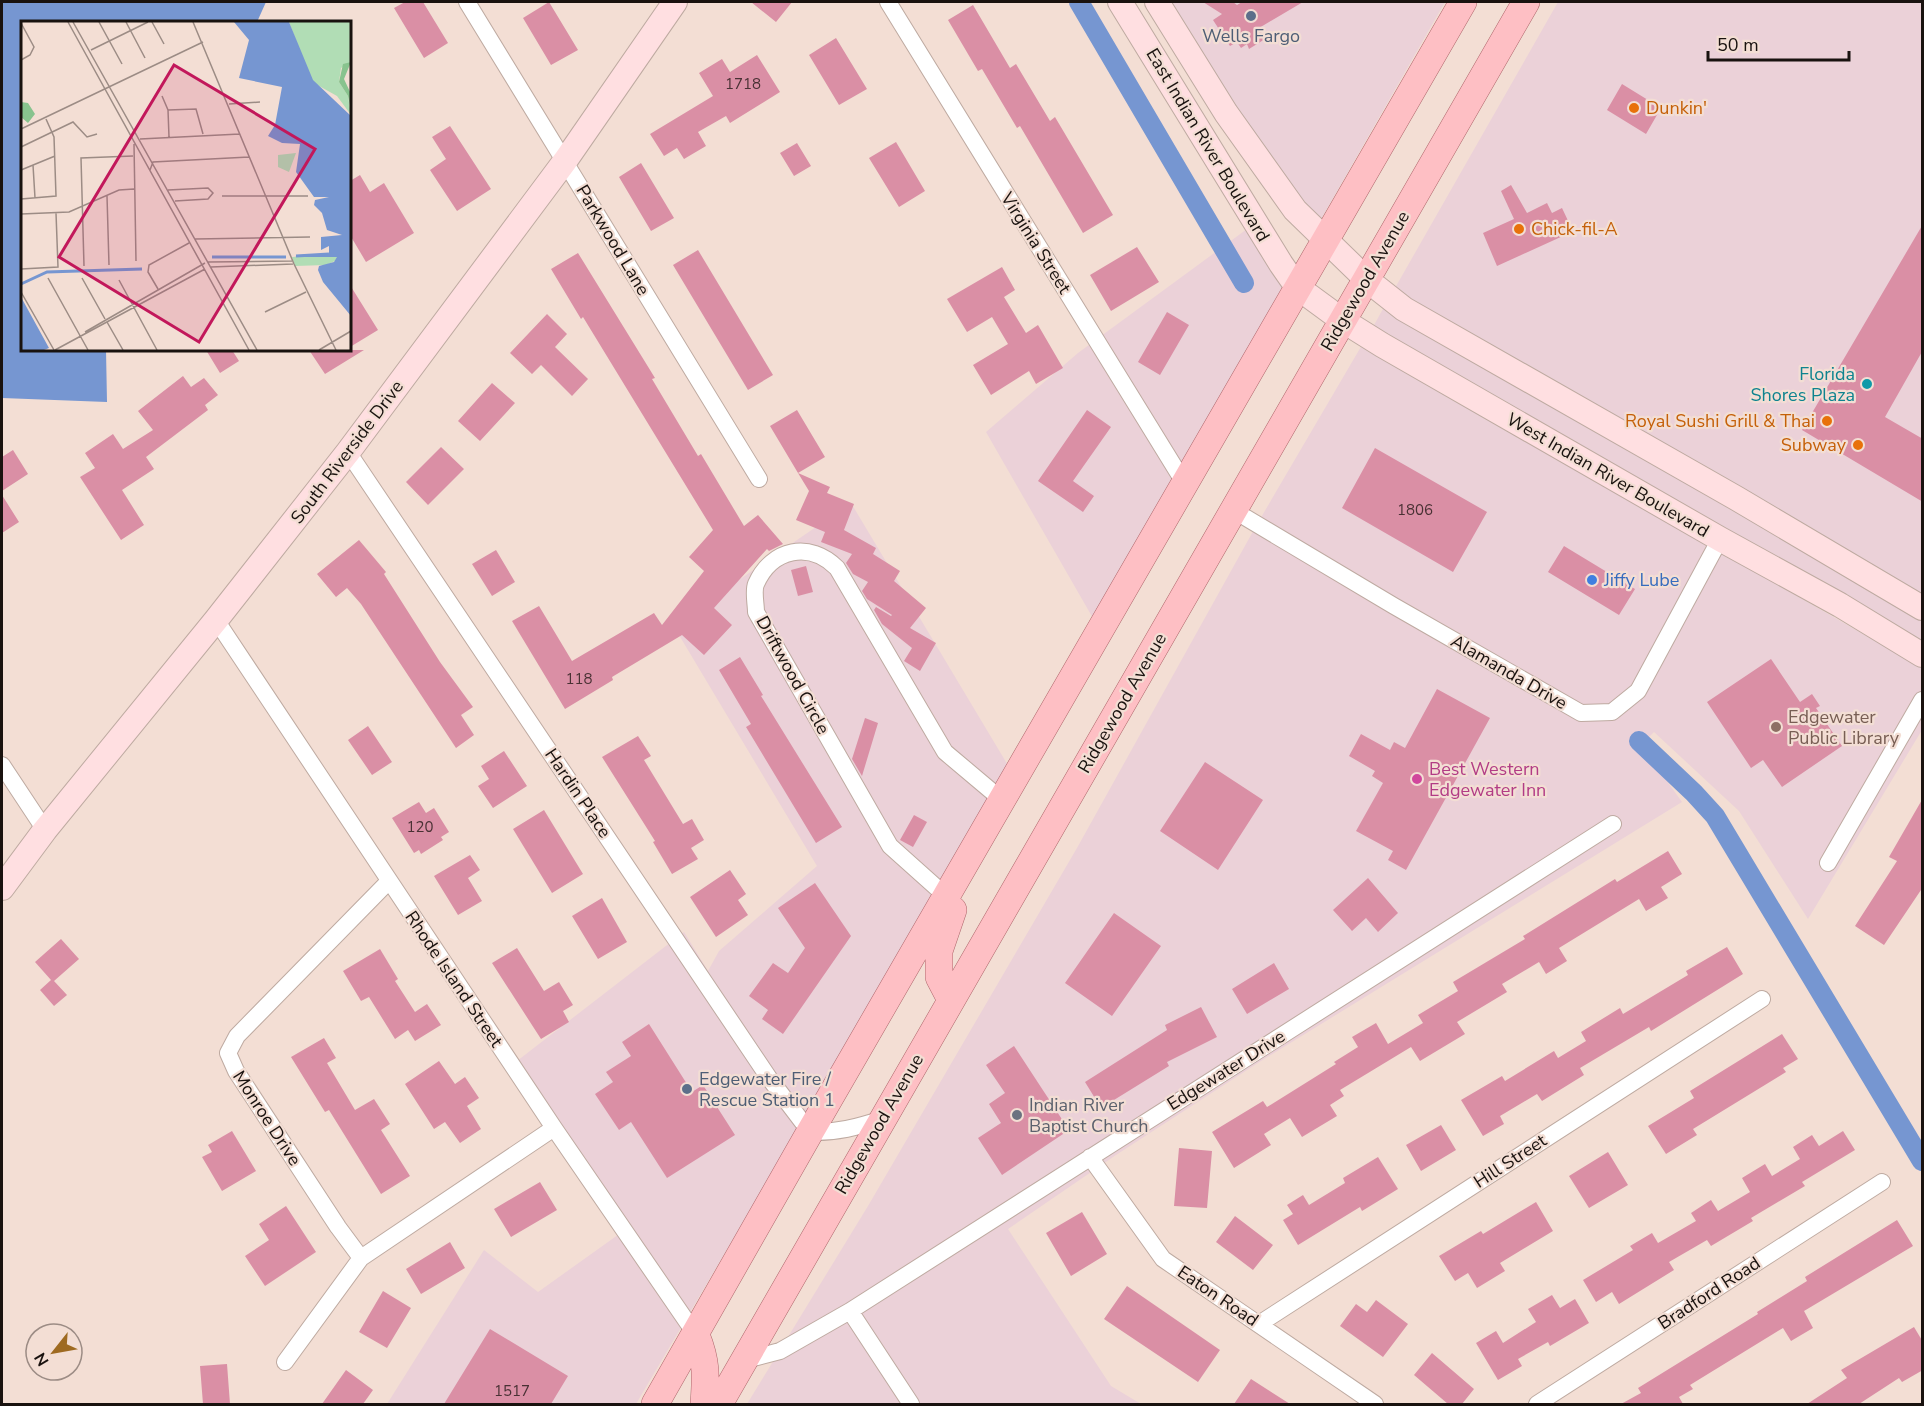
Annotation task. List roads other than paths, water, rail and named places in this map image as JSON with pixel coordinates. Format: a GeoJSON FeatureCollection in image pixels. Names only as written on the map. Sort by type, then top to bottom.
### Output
{"type":"FeatureCollection","features":[{"type":"Feature","properties":{"kind":"main road"},"geometry":{"type":"LineString","coordinates":[[655,1404],[1463,2]]}},
{"type":"Feature","properties":{"kind":"main road","name":"Ridgewood Avenue"},"geometry":{"type":"LineString","coordinates":[[719,1404],[1526,2]]}},
{"type":"Feature","properties":{"kind":"main road"},"geometry":{"type":"LineString","coordinates":[[951,1000],[939,977],[939,951],[966,862]]}},
{"type":"Feature","properties":{"kind":"main road"},"geometry":{"type":"LineString","coordinates":[[696,1335],[707,1372],[704,1404]]}},
{"type":"Feature","properties":{"kind":"street","name":"Parkwood Lane"},"geometry":{"type":"LineString","coordinates":[[467,2],[759,478]]}},
{"type":"Feature","properties":{"kind":"street","name":"South Riverside Drive"},"geometry":{"type":"LineString","coordinates":[[2,888],[45,830],[216,620],[348,452],[565,161],[675,2]]}},
{"type":"Feature","properties":{"kind":"street","name":"Virginia Street"},"geometry":{"type":"LineString","coordinates":[[888,2],[1185,484]]}},
{"type":"Feature","properties":{"kind":"street","name":"East Indian River Boulevard"},"geometry":{"type":"LineString","coordinates":[[1120,2],[1281,264],[1298,287]]}},
{"type":"Feature","properties":{"kind":"street","name":"East Indian River Boulevard"},"geometry":{"type":"LineString","coordinates":[[1157,2],[1227,113],[1294,210],[1324,240]]}},
{"type":"Feature","properties":{"kind":"street"},"geometry":{"type":"LineString","coordinates":[[1200,131],[1227,113]]}},
{"type":"Feature","properties":{"kind":"street"},"geometry":{"type":"LineString","coordinates":[[1324,240],[1366,279],[1404,309],[1736,498],[1923,608]]}},
{"type":"Feature","properties":{"kind":"street","name":"West Indian River Boulevard"},"geometry":{"type":"LineString","coordinates":[[1298,287],[1342,320],[1382,345],[1720,539],[1840,605],[1923,655]]}},
{"type":"Feature","properties":{"kind":"street","name":"Hardin Place"},"geometry":{"type":"LineString","coordinates":[[348,452],[769,1078],[810,1132]]}},
{"type":"Feature","properties":{"kind":"street","name":"Alamanda Drive"},"geometry":{"type":"LineString","coordinates":[[1233,510],[1581,713],[1612,712],[1638,691],[1720,539]]}},
{"type":"Feature","properties":{"kind":"street","name":"Driftwood Circle"},"geometry":{"type":"LineString","coordinates":[[947,897],[890,846],[756,612],[755,585],[772,561],[791,552],[808,551],[828,559],[837,568],[945,752],[1002,800]]}},
{"type":"Feature","properties":{"kind":"street","name":"Rhode Island Street"},"geometry":{"type":"LineString","coordinates":[[216,620],[554,1128],[696,1335]]}},
{"type":"Feature","properties":{"kind":"street"},"geometry":{"type":"LineString","coordinates":[[1828,863],[1923,700]]}},
{"type":"Feature","properties":{"kind":"street"},"geometry":{"type":"LineString","coordinates":[[2,765],[45,830]]}},
{"type":"Feature","properties":{"kind":"street","name":"Edgewater Drive"},"geometry":{"type":"LineString","coordinates":[[742,1361],[780,1351],[850,1311],[1613,824]]}},
{"type":"Feature","properties":{"kind":"street","name":"Monroe Drive"},"geometry":{"type":"LineString","coordinates":[[361,1258],[338,1227],[236,1071],[228,1053],[237,1036],[389,881]]}},
{"type":"Feature","properties":{"kind":"street","name":"Hill Street"},"geometry":{"type":"LineString","coordinates":[[1259,1324],[1762,999]]}},
{"type":"Feature","properties":{"kind":"street"},"geometry":{"type":"LineString","coordinates":[[810,1132],[828,1133],[851,1129],[882,1119]]}},
{"type":"Feature","properties":{"kind":"street"},"geometry":{"type":"LineString","coordinates":[[285,1362],[361,1258],[554,1128]]}},
{"type":"Feature","properties":{"kind":"street","name":"Eaton Road"},"geometry":{"type":"LineString","coordinates":[[1090,1157],[1163,1259],[1375,1404]]}},
{"type":"Feature","properties":{"kind":"street","name":"Bradford Road"},"geometry":{"type":"LineString","coordinates":[[1537,1404],[1882,1182]]}},
{"type":"Feature","properties":{"kind":"street"},"geometry":{"type":"LineString","coordinates":[[850,1311],[911,1404]]}},
{"type":"Feature","properties":{"kind":"water"},"geometry":{"type":"Polygon","coordinates":[[[2,2],[266,2],[257,21],[21,21],[21,351],[106,351],[107,402],[2,398],[2,2]]]}},
{"type":"Feature","properties":{"kind":"waterway"},"geometry":{"type":"LineString","coordinates":[[1079,2],[1244,283]]}},
{"type":"Feature","properties":{"kind":"waterway"},"geometry":{"type":"LineString","coordinates":[[1639,741],[1715,816],[1922,1161]]}},
{"type":"Feature","properties":{"kind":"place","name":"Wells Fargo"},"geometry":{"type":"Point","coordinates":[1251,16]}},
{"type":"Feature","properties":{"kind":"place","name":"Dunkin'"},"geometry":{"type":"Point","coordinates":[1634,108]}},
{"type":"Feature","properties":{"kind":"place","name":"Chick-fil-A"},"geometry":{"type":"Point","coordinates":[1519,229]}},
{"type":"Feature","properties":{"kind":"place","name":"Florida Shores Plaza"},"geometry":{"type":"Point","coordinates":[1867,384]}},
{"type":"Feature","properties":{"kind":"place","name":"Royal Sushi Grill & Thai"},"geometry":{"type":"Point","coordinates":[1827,421]}},
{"type":"Feature","properties":{"kind":"place","name":"Subway"},"geometry":{"type":"Point","coordinates":[1858,445]}},
{"type":"Feature","properties":{"kind":"place","name":"Jiffy Lube"},"geometry":{"type":"Point","coordinates":[1592,580]}},
{"type":"Feature","properties":{"kind":"place","name":"Edgewater Public Library"},"geometry":{"type":"Point","coordinates":[1776,727]}},
{"type":"Feature","properties":{"kind":"place","name":"Best Western Edgewater Inn"},"geometry":{"type":"Point","coordinates":[1417,779]}},
{"type":"Feature","properties":{"kind":"place","name":"Edgewater Fire / Rescue Station 1"},"geometry":{"type":"Point","coordinates":[687,1089]}},
{"type":"Feature","properties":{"kind":"place","name":"Indian River Baptist Church"},"geometry":{"type":"Point","coordinates":[1017,1115]}}]}
